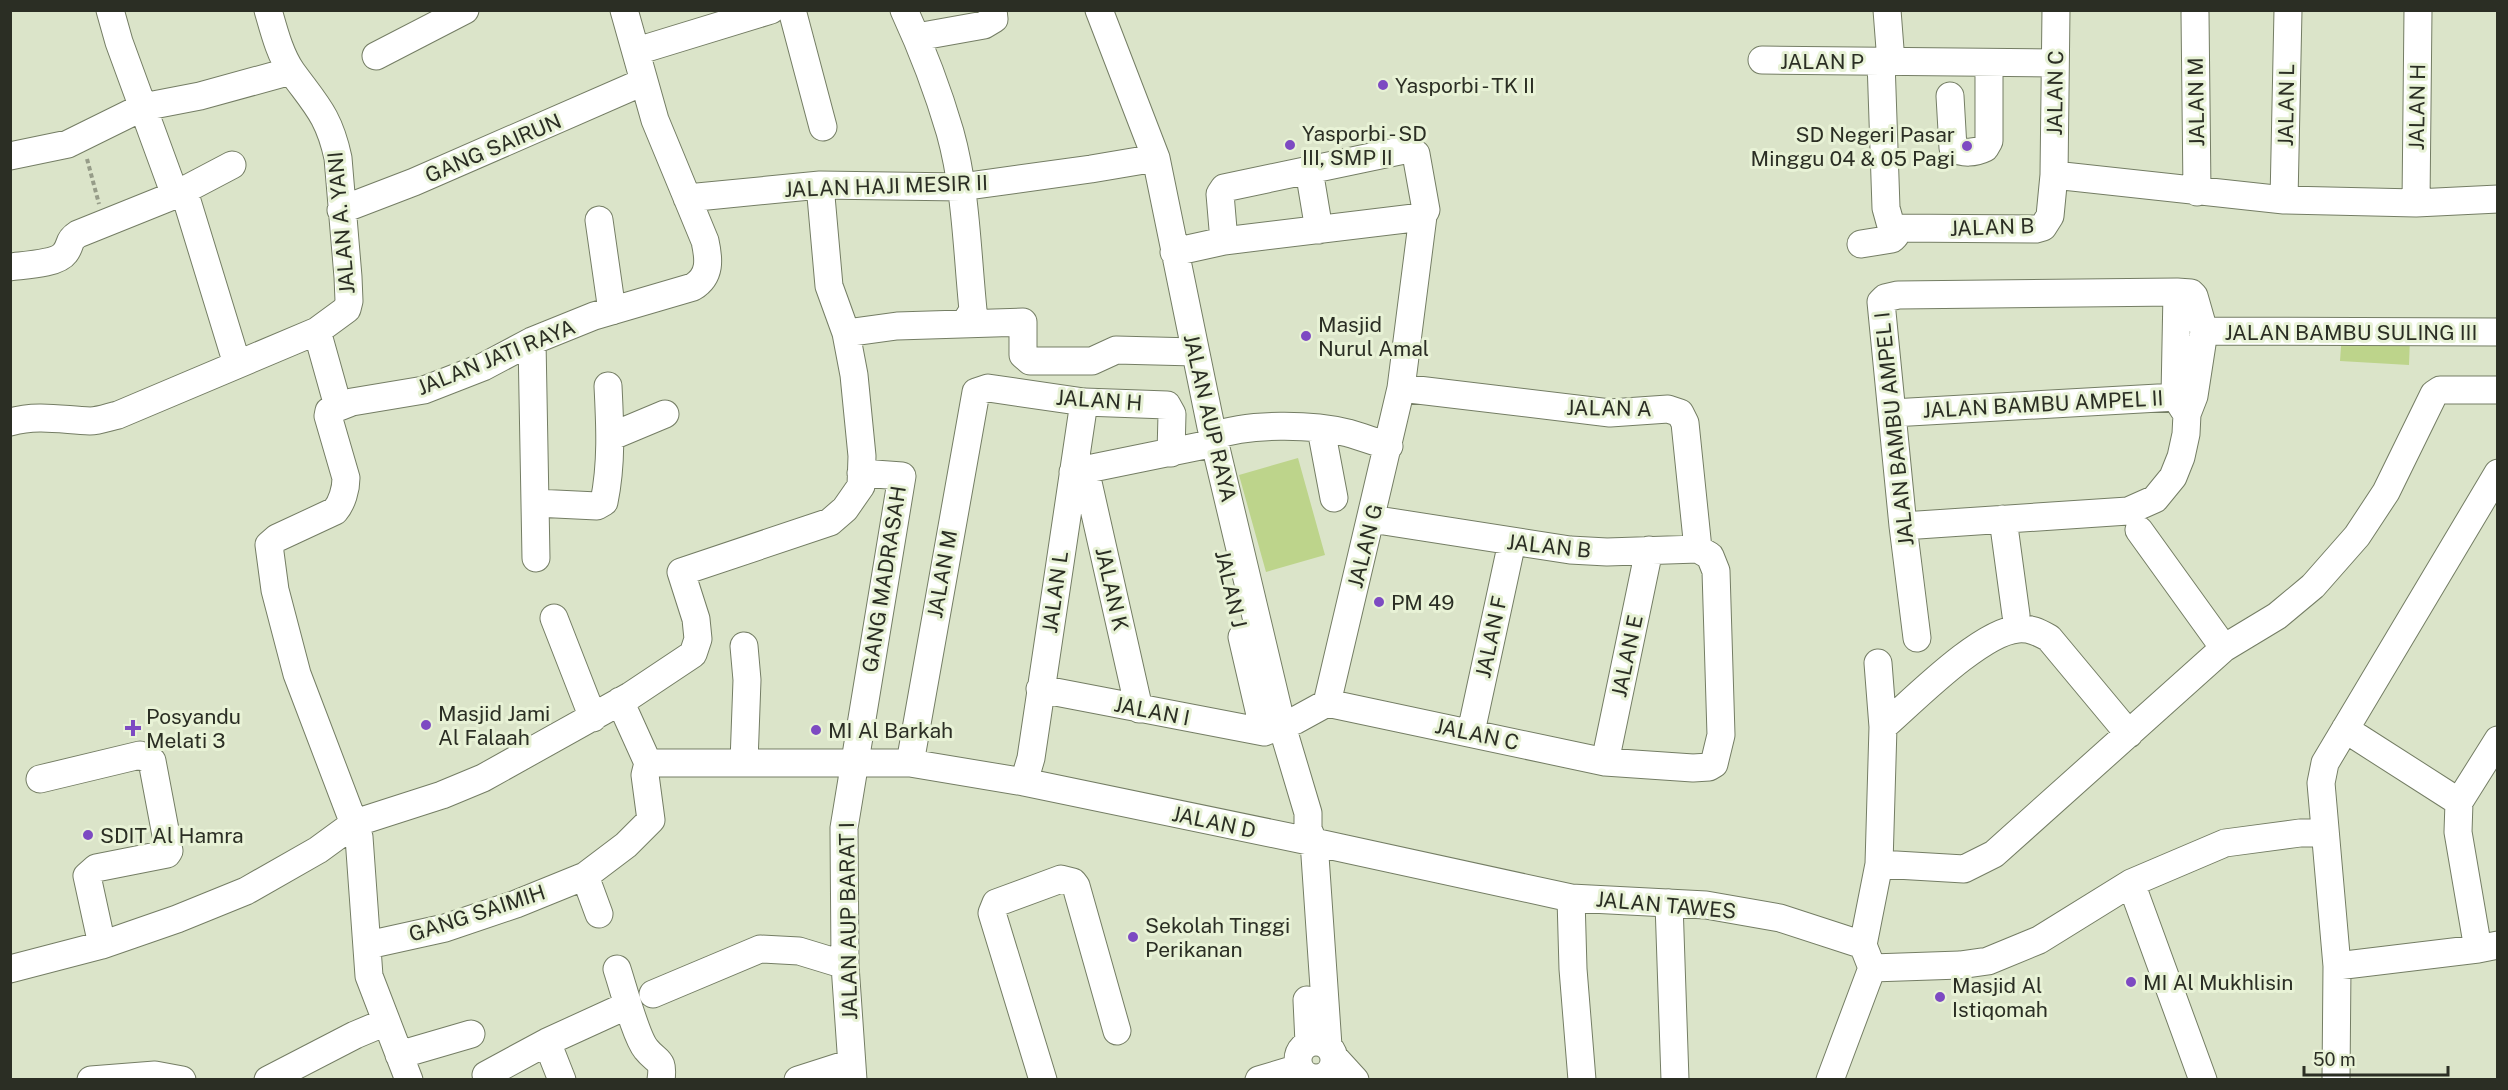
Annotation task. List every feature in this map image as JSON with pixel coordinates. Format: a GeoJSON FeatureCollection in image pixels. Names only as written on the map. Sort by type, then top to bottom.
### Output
{"type":"FeatureCollection","features":[{"type":"Feature","properties":{"kind":"street"},"geometry":{"type":"LineString","coordinates":[[110,10],[143,107],[179,193],[237,364]]}},
{"type":"Feature","properties":{"kind":"street","name":"JALAN A. YANI"},"geometry":{"type":"LineString","coordinates":[[268,10],[277,39],[291,71],[317,103],[331,132],[338,158],[349,301],[346,309],[317,331]]}},
{"type":"Feature","properties":{"kind":"street"},"geometry":{"type":"LineString","coordinates":[[376,56],[465,10]]}},
{"type":"Feature","properties":{"kind":"street","name":"JALAN JATI RAYA"},"geometry":{"type":"LineString","coordinates":[[338,406],[424,390],[483,367],[532,341],[612,311],[693,287],[704,278],[708,262],[707,251],[655,120],[624,10]]}},
{"type":"Feature","properties":{"kind":"street"},"geometry":{"type":"LineString","coordinates":[[637,51],[771,10]]}},
{"type":"Feature","properties":{"kind":"street"},"geometry":{"type":"LineString","coordinates":[[792,10],[823,127]]}},
{"type":"Feature","properties":{"kind":"street"},"geometry":{"type":"LineString","coordinates":[[904,10],[917,37],[950,131],[961,186],[973,310],[965,323]]}},
{"type":"Feature","properties":{"kind":"street"},"geometry":{"type":"LineString","coordinates":[[917,37],[984,25],[994,19],[993,10]]}},
{"type":"Feature","properties":{"kind":"street","name":"JALAN AUP RAYA"},"geometry":{"type":"LineString","coordinates":[[1099,10],[1156,158],[1195,352],[1209,442],[1271,730],[1308,813],[1308,838],[1301,859],[1324,1048]]}},
{"type":"Feature","properties":{"kind":"street"},"geometry":{"type":"LineString","coordinates":[[1861,244],[1892,239],[1895,236],[1895,228],[1887,216],[1887,10]]}},
{"type":"Feature","properties":{"kind":"street","name":"JALAN C"},"geometry":{"type":"LineString","coordinates":[[2054,175],[2056,10]]}},
{"type":"Feature","properties":{"kind":"street","name":"JALAN L"},"geometry":{"type":"LineString","coordinates":[[2284,200],[2288,10]]}},
{"type":"Feature","properties":{"kind":"street","name":"JALAN H"},"geometry":{"type":"LineString","coordinates":[[2416,203],[2418,10]]}},
{"type":"Feature","properties":{"kind":"street","name":"JALAN M"},"geometry":{"type":"LineString","coordinates":[[2195,13],[2197,192]]}},
{"type":"Feature","properties":{"kind":"street","name":"JALAN P"},"geometry":{"type":"LineString","coordinates":[[1762,60],[1886,61]]}},
{"type":"Feature","properties":{"kind":"street"},"geometry":{"type":"LineString","coordinates":[[1886,61],[2055,63]]}},
{"type":"Feature","properties":{"kind":"street"},"geometry":{"type":"LineString","coordinates":[[1950,96],[1953,148],[1970,152],[1985,148],[1989,141],[1989,63]]}},
{"type":"Feature","properties":{"kind":"street"},"geometry":{"type":"LineString","coordinates":[[10,156],[68,144],[143,107],[200,96],[291,71]]}},
{"type":"Feature","properties":{"kind":"street","name":"GANG SAIRUN"},"geometry":{"type":"LineString","coordinates":[[341,210],[414,182],[643,82]]}},
{"type":"Feature","properties":{"kind":"street","name":"JALAN G"},"geometry":{"type":"LineString","coordinates":[[1309,170],[1413,150],[1416,154],[1426,210],[1423,216],[1401,388],[1327,703]]}},
{"type":"Feature","properties":{"kind":"street","name":"JALAN HAJI MESIR II"},"geometry":{"type":"LineString","coordinates":[[687,198],[820,185],[961,186],[1156,158]]}},
{"type":"Feature","properties":{"kind":"street"},"geometry":{"type":"LineString","coordinates":[[10,267],[47,262],[58,258],[66,252],[69,240],[78,234],[179,193],[232,165]]}},
{"type":"Feature","properties":{"kind":"street"},"geometry":{"type":"LineString","coordinates":[[1224,242],[1220,194],[1224,188],[1309,170],[1319,230]]}},
{"type":"Feature","properties":{"kind":"street"},"geometry":{"type":"LineString","coordinates":[[2054,175],[2284,200],[2416,203],[2498,199]]}},
{"type":"Feature","properties":{"kind":"street","name":"JALAN B"},"geometry":{"type":"LineString","coordinates":[[1895,228],[2037,229],[2043,227],[2050,216],[2054,175]]}},
{"type":"Feature","properties":{"kind":"street","name":"GANG MADRASAH"},"geometry":{"type":"LineString","coordinates":[[820,185],[829,286],[846,333],[859,409],[861,473],[902,476],[854,762]]}},
{"type":"Feature","properties":{"kind":"street"},"geometry":{"type":"LineString","coordinates":[[1174,252],[1224,242],[1423,216]]}},
{"type":"Feature","properties":{"kind":"street"},"geometry":{"type":"LineString","coordinates":[[599,220],[612,311]]}},
{"type":"Feature","properties":{"kind":"street"},"geometry":{"type":"LineString","coordinates":[[1903,526],[2128,511],[2144,506],[2155,499],[2173,477],[2183,450],[2185,402],[2177,292],[2191,293],[2194,296],[2204,332],[2185,402]]}},
{"type":"Feature","properties":{"kind":"street","name":"JALAN BAMBU AMPEL I"},"geometry":{"type":"LineString","coordinates":[[1917,638],[1880,305],[1885,298],[1898,295],[2177,292]]}},
{"type":"Feature","properties":{"kind":"street"},"geometry":{"type":"LineString","coordinates":[[846,333],[897,326],[1023,322],[1023,355],[1030,361],[1092,361],[1116,350],[1195,352]]}},
{"type":"Feature","properties":{"kind":"street"},"geometry":{"type":"LineString","coordinates":[[10,422],[59,417],[93,421],[110,417],[317,331],[338,406],[328,411],[328,416],[346,485],[335,511],[277,538],[269,545],[275,591],[297,674],[355,823],[362,849],[369,976],[409,1080]]}},
{"type":"Feature","properties":{"kind":"street","name":"JALAN BAMBU SULING III"},"geometry":{"type":"LineString","coordinates":[[2204,332],[2486,332]]}},
{"type":"Feature","properties":{"kind":"street"},"geometry":{"type":"LineString","coordinates":[[532,341],[536,558]]}},
{"type":"Feature","properties":{"kind":"street"},"geometry":{"type":"LineString","coordinates":[[535,503],[597,506],[604,502],[608,481],[610,437],[608,386]]}},
{"type":"Feature","properties":{"kind":"street","name":"JALAN H"},"geometry":{"type":"LineString","coordinates":[[982,388],[1084,402],[1167,405],[1172,414],[1171,453]]}},
{"type":"Feature","properties":{"kind":"street","name":"JALAN M"},"geometry":{"type":"LineString","coordinates":[[910,763],[974,395],[982,388]]}},
{"type":"Feature","properties":{"kind":"street","name":"JALAN A"},"geometry":{"type":"LineString","coordinates":[[1401,388],[1610,413],[1674,410],[1683,416],[1685,423],[1698,549]]}},
{"type":"Feature","properties":{"kind":"street"},"geometry":{"type":"LineString","coordinates":[[1879,864],[1964,869],[1994,854],[2224,648],[2277,615],[2313,586],[2357,536],[2386,492],[2431,397],[2440,390],[2498,390]]}},
{"type":"Feature","properties":{"kind":"street","name":"JALAN L"},"geometry":{"type":"LineString","coordinates":[[1024,782],[1031,758],[1040,689],[1079,470],[1084,402]]}},
{"type":"Feature","properties":{"kind":"street","name":"JALAN BAMBU AMPEL II"},"geometry":{"type":"LineString","coordinates":[[1892,413],[2185,402]]}},
{"type":"Feature","properties":{"kind":"street"},"geometry":{"type":"LineString","coordinates":[[610,437],[665,414]]}},
{"type":"Feature","properties":{"kind":"street"},"geometry":{"type":"LineString","coordinates":[[1079,470],[1171,453],[1209,442],[1224,432],[1267,428],[1321,429],[1348,433],[1389,446]]}},
{"type":"Feature","properties":{"kind":"street"},"geometry":{"type":"LineString","coordinates":[[1321,429],[1334,498]]}},
{"type":"Feature","properties":{"kind":"street","name":"JALAN K"},"geometry":{"type":"LineString","coordinates":[[1079,470],[1139,709]]}},
{"type":"Feature","properties":{"kind":"street"},"geometry":{"type":"LineString","coordinates":[[10,969],[102,945],[177,919],[246,891],[318,850],[355,823],[442,795],[483,778],[593,718],[693,654],[698,639],[696,619],[681,572],[830,522],[855,497],[861,486],[861,473]]}},
{"type":"Feature","properties":{"kind":"street"},"geometry":{"type":"LineString","coordinates":[[2336,1080],[2337,966],[2321,783],[2325,763],[2498,473]]}},
{"type":"Feature","properties":{"kind":"street","name":"JALAN B"},"geometry":{"type":"LineString","coordinates":[[1371,519],[1512,542],[1587,551],[1698,549]]}},
{"type":"Feature","properties":{"kind":"street"},"geometry":{"type":"LineString","coordinates":[[2004,519],[2016,615]]}},
{"type":"Feature","properties":{"kind":"street"},"geometry":{"type":"LineString","coordinates":[[2139,530],[2224,648]]}},
{"type":"Feature","properties":{"kind":"street","name":"JALAN F"},"geometry":{"type":"LineString","coordinates":[[1471,732],[1512,542]]}},
{"type":"Feature","properties":{"kind":"street","name":"JALAN C"},"geometry":{"type":"LineString","coordinates":[[1327,703],[1605,762],[1693,768],[1712,766],[1716,760],[1720,741],[1716,571],[1710,556],[1698,549]]}},
{"type":"Feature","properties":{"kind":"street","name":"JALAN E"},"geometry":{"type":"LineString","coordinates":[[1605,762],[1649,550]]}},
{"type":"Feature","properties":{"kind":"street"},"geometry":{"type":"LineString","coordinates":[[554,618],[593,718]]}},
{"type":"Feature","properties":{"kind":"street"},"geometry":{"type":"LineString","coordinates":[[1883,727],[1964,657],[1988,640],[2016,629],[2034,630],[2049,638],[2129,734]]}},
{"type":"Feature","properties":{"kind":"street"},"geometry":{"type":"LineString","coordinates":[[744,646],[747,680],[744,762]]}},
{"type":"Feature","properties":{"kind":"street"},"geometry":{"type":"LineString","coordinates":[[1830,1080],[1868,957],[1879,864],[1883,727],[1878,663]]}},
{"type":"Feature","properties":{"kind":"street","name":"JALAN I"},"geometry":{"type":"LineString","coordinates":[[1040,689],[1139,709],[1271,730]]}},
{"type":"Feature","properties":{"kind":"street"},"geometry":{"type":"LineString","coordinates":[[620,701],[648,764]]}},
{"type":"Feature","properties":{"kind":"street"},"geometry":{"type":"LineString","coordinates":[[1271,730],[1327,703]]}},
{"type":"Feature","properties":{"kind":"street"},"geometry":{"type":"LineString","coordinates":[[2345,729],[2459,802]]}},
{"type":"Feature","properties":{"kind":"street"},"geometry":{"type":"LineString","coordinates":[[2337,966],[2488,947],[2458,832],[2459,802],[2498,740]]}},
{"type":"Feature","properties":{"kind":"street"},"geometry":{"type":"LineString","coordinates":[[40,778],[140,755],[145,755],[152,760],[169,851],[166,854],[96,868],[87,876],[102,945]]}},
{"type":"Feature","properties":{"kind":"street","name":"JALAN AUP BARAT I"},"geometry":{"type":"LineString","coordinates":[[852,1071],[845,965],[844,828],[854,762]]}},
{"type":"Feature","properties":{"kind":"street","name":"JALAN D"},"geometry":{"type":"LineString","coordinates":[[648,764],[910,763],[1024,782],[1308,838],[1571,898]]}},
{"type":"Feature","properties":{"kind":"street","name":"GANG SAIMIH"},"geometry":{"type":"LineString","coordinates":[[368,945],[445,928],[516,904],[585,876],[626,845],[651,820],[645,775],[648,764]]}},
{"type":"Feature","properties":{"kind":"street","name":"JALAN TAWES"},"geometry":{"type":"LineString","coordinates":[[1571,898],[1706,905],[1780,918],[1868,957],[1901,967],[1960,965],[1988,961],[2039,940],[2131,883],[2225,843],[2300,833],[2325,833]]}},
{"type":"Feature","properties":{"kind":"street"},"geometry":{"type":"LineString","coordinates":[[585,876],[598,914]]}},
{"type":"Feature","properties":{"kind":"street"},"geometry":{"type":"LineString","coordinates":[[1043,1080],[992,913],[996,903],[1061,879],[1073,882],[1117,1031]]}},
{"type":"Feature","properties":{"kind":"street"},"geometry":{"type":"LineString","coordinates":[[2131,883],[2203,1080]]}},
{"type":"Feature","properties":{"kind":"street"},"geometry":{"type":"LineString","coordinates":[[1571,898],[1582,1080]]}},
{"type":"Feature","properties":{"kind":"street"},"geometry":{"type":"LineString","coordinates":[[1669,903],[1676,1080]]}},
{"type":"Feature","properties":{"kind":"street"},"geometry":{"type":"LineString","coordinates":[[653,994],[760,949],[799,951],[845,965]]}},
{"type":"Feature","properties":{"kind":"street"},"geometry":{"type":"LineString","coordinates":[[617,969],[645,1049],[660,1061],[663,1069],[661,1080]]}},
{"type":"Feature","properties":{"kind":"street"},"geometry":{"type":"LineString","coordinates":[[486,1075],[547,1042],[628,1005]]}},
{"type":"Feature","properties":{"kind":"street"},"geometry":{"type":"LineString","coordinates":[[268,1080],[355,1035],[386,1022]]}},
{"type":"Feature","properties":{"kind":"street"},"geometry":{"type":"LineString","coordinates":[[399,1055],[471,1034]]}},
{"type":"Feature","properties":{"kind":"street"},"geometry":{"type":"LineString","coordinates":[[547,1042],[562,1080]]}},
{"type":"Feature","properties":{"kind":"street"},"geometry":{"type":"LineString","coordinates":[[1259,1080],[1305,1075],[1314,1078],[1327,1075],[1334,1064],[1324,1048]]}},
{"type":"Feature","properties":{"kind":"street"},"geometry":{"type":"LineString","coordinates":[[1324,1048],[1355,1080]]}},
{"type":"Feature","properties":{"kind":"street"},"geometry":{"type":"LineString","coordinates":[[798,1080],[852,1071]]}},
{"type":"Feature","properties":{"kind":"street"},"geometry":{"type":"LineString","coordinates":[[92,1080],[143,1075],[182,1080]]}},
{"type":"Feature","properties":{"kind":"path"},"geometry":{"type":"LineString","coordinates":[[81,138],[104,224]]}},
{"type":"Feature","properties":{"kind":"green space"},"geometry":{"type":"Polygon","coordinates":[[[2342,333],[2410,337],[2409,365],[2340,361],[2342,333]]]}},
{"type":"Feature","properties":{"kind":"green space"},"geometry":{"type":"Polygon","coordinates":[[[1298,458],[1325,555],[1266,572],[1239,475],[1298,458]]]}},
{"type":"Feature","properties":{"kind":"place","name":"Yasporbi - TK II"},"geometry":{"type":"Point","coordinates":[1383,85]}},
{"type":"Feature","properties":{"kind":"place","name":"Yasporbi - SD III, SMP II"},"geometry":{"type":"Point","coordinates":[1290,145]}},
{"type":"Feature","properties":{"kind":"place","name":"SD Negeri Pasar Minggu 04 & 05 Pagi"},"geometry":{"type":"Point","coordinates":[1967,146]}},
{"type":"Feature","properties":{"kind":"place","name":"Masjid Nurul Amal"},"geometry":{"type":"Point","coordinates":[1306,336]}},
{"type":"Feature","properties":{"kind":"place","name":"PM 49"},"geometry":{"type":"Point","coordinates":[1379,602]}},
{"type":"Feature","properties":{"kind":"place","name":"Masjid Jami Al Falaah"},"geometry":{"type":"Point","coordinates":[426,725]}},
{"type":"Feature","properties":{"kind":"place","name":"Posyandu Melati 3"},"geometry":{"type":"Point","coordinates":[133,728]}},
{"type":"Feature","properties":{"kind":"place","name":"MI Al Barkah"},"geometry":{"type":"Point","coordinates":[816,730]}},
{"type":"Feature","properties":{"kind":"place","name":"SDIT Al Hamra"},"geometry":{"type":"Point","coordinates":[88,835]}},
{"type":"Feature","properties":{"kind":"place","name":"Sekolah Tinggi Perikanan"},"geometry":{"type":"Point","coordinates":[1133,937]}},
{"type":"Feature","properties":{"kind":"place","name":"MI Al Mukhlisin"},"geometry":{"type":"Point","coordinates":[2131,982]}},
{"type":"Feature","properties":{"kind":"place","name":"Masjid Al Istiqomah"},"geometry":{"type":"Point","coordinates":[1940,997]}}]}
